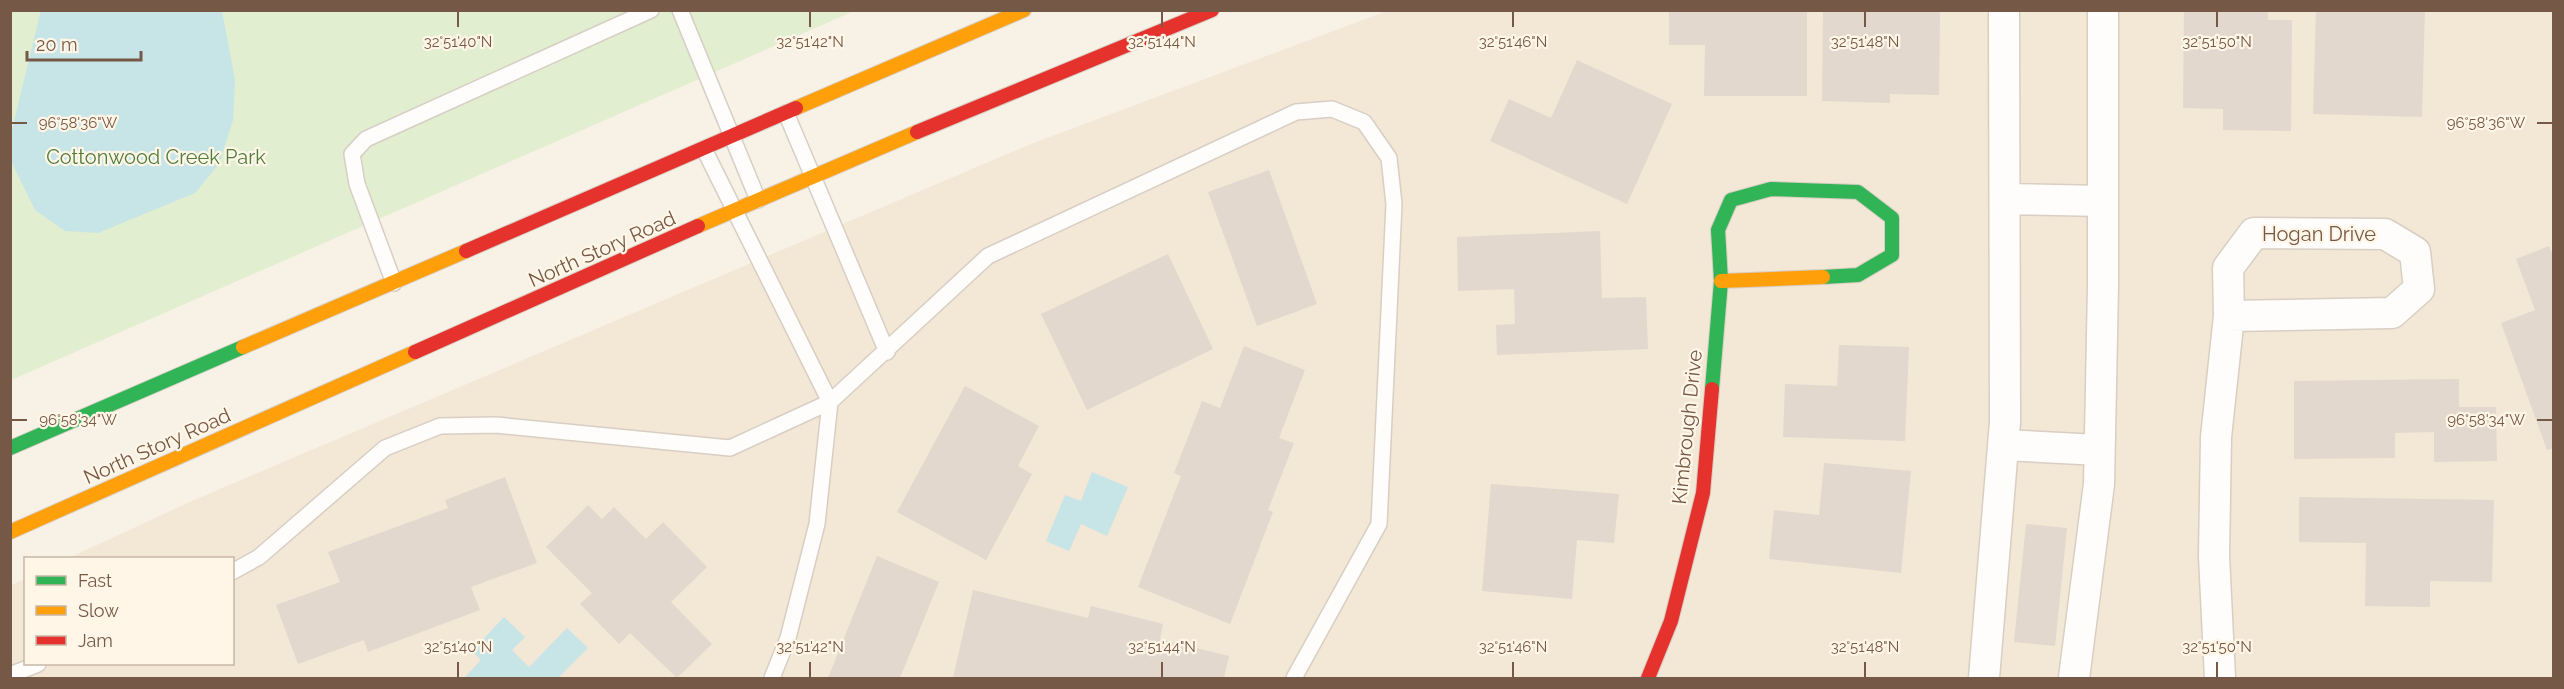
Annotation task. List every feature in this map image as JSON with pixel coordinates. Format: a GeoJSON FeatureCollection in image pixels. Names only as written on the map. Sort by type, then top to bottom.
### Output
{"type":"FeatureCollection","features":[{"type":"Feature","properties":{"kind":"main road"},"geometry":{"type":"LineString","coordinates":[[10,448],[1024,10]]}},
{"type":"Feature","properties":{"kind":"main road","name":"North Story Road"},"geometry":{"type":"LineString","coordinates":[[10,532],[814,175],[1212,10]]}},
{"type":"Feature","properties":{"kind":"main road","name":"Kimbrough Drive"},"geometry":{"type":"LineString","coordinates":[[1648,678],[1671,621],[1703,493],[1721,281],[1718,230],[1731,200],[1771,189],[1858,192],[1892,218],[1892,255],[1858,275],[1721,281]]}},
{"type":"Feature","properties":{"kind":"street"},"geometry":{"type":"LineString","coordinates":[[1984,678],[2004,445],[2004,10]]}},
{"type":"Feature","properties":{"kind":"street"},"geometry":{"type":"LineString","coordinates":[[2074,678],[2098,484],[2103,201],[2103,10]]}},
{"type":"Feature","properties":{"kind":"street"},"geometry":{"type":"LineString","coordinates":[[2005,199],[2103,201]]}},
{"type":"Feature","properties":{"kind":"street","name":"Hogan Drive"},"geometry":{"type":"LineString","coordinates":[[2220,678],[2214,556],[2216,436],[2229,316],[2228,268],[2254,233],[2385,234],[2415,252],[2419,289],[2392,313],[2229,316]]}},
{"type":"Feature","properties":{"kind":"street"},"geometry":{"type":"LineString","coordinates":[[2004,445],[2099,450]]}},
{"type":"Feature","properties":{"kind":"lane"},"geometry":{"type":"LineString","coordinates":[[394,283],[357,184],[352,154],[366,139],[651,10]]}},
{"type":"Feature","properties":{"kind":"lane"},"geometry":{"type":"LineString","coordinates":[[680,10],[758,200]]}},
{"type":"Feature","properties":{"kind":"lane"},"geometry":{"type":"LineString","coordinates":[[234,571],[259,557],[385,448],[440,426],[496,425],[730,448],[830,402],[887,352],[988,256],[1296,112],[1332,109],[1364,122],[1389,158],[1395,204],[1379,524],[1294,678]]}},
{"type":"Feature","properties":{"kind":"lane"},"geometry":{"type":"LineString","coordinates":[[786,113],[887,352]]}},
{"type":"Feature","properties":{"kind":"lane"},"geometry":{"type":"LineString","coordinates":[[704,148],[737,210],[830,402],[817,524],[788,638],[772,678]]}},
{"type":"Feature","properties":{"kind":"lane"},"geometry":{"type":"LineString","coordinates":[[10,675],[33,665]]}},
{"type":"Feature","properties":{"kind":"shaded area"},"geometry":{"type":"Polygon","coordinates":[[[1387,11],[2553,11],[2553,678],[11,678],[10,586],[24,579],[24,665],[234,665],[234,557],[71,557],[192,501],[1031,144],[1387,11]]]}},
{"type":"Feature","properties":{"kind":"green space","name":"Cottonwood Creek Park"},"geometry":{"type":"Polygon","coordinates":[[[11,11],[854,11],[11,380],[11,11]]]}},
{"type":"Feature","properties":{"kind":"water"},"geometry":{"type":"Polygon","coordinates":[[[41,10],[222,11],[235,80],[233,120],[219,164],[195,193],[98,233],[65,231],[35,210],[12,163],[12,130],[41,10]]]}},
{"type":"Feature","properties":{"kind":"water"},"geometry":{"type":"Polygon","coordinates":[[[1092,472],[1128,487],[1107,536],[1081,524],[1069,551],[1046,541],[1065,495],[1081,501],[1092,472]]]}},
{"type":"Feature","properties":{"kind":"water"},"geometry":{"type":"Polygon","coordinates":[[[504,617],[525,637],[512,650],[529,667],[567,628],[588,648],[558,678],[464,678],[481,660],[472,651],[504,617]]]}},
{"type":"Feature","properties":{"kind":"building"},"geometry":{"type":"Polygon","coordinates":[[[1669,10],[1807,10],[1807,96],[1704,96],[1705,45],[1669,45],[1669,10]]]}},
{"type":"Feature","properties":{"kind":"building"},"geometry":{"type":"Polygon","coordinates":[[[1823,10],[1940,10],[1939,95],[1890,94],[1890,103],[1822,101],[1823,10]]]}},
{"type":"Feature","properties":{"kind":"building"},"geometry":{"type":"Polygon","coordinates":[[[2184,10],[2268,10],[2268,20],[2292,20],[2291,131],[2223,130],[2223,109],[2183,108],[2184,10]]]}},
{"type":"Feature","properties":{"kind":"building"},"geometry":{"type":"Polygon","coordinates":[[[2316,10],[2425,10],[2422,117],[2313,114],[2316,10]]]}},
{"type":"Feature","properties":{"kind":"building"},"geometry":{"type":"Polygon","coordinates":[[[1577,60],[1672,104],[1627,204],[1490,141],[1509,99],[1551,118],[1577,60]]]}},
{"type":"Feature","properties":{"kind":"building"},"geometry":{"type":"Polygon","coordinates":[[[1269,170],[1317,304],[1257,326],[1208,192],[1269,170]]]}},
{"type":"Feature","properties":{"kind":"building"},"geometry":{"type":"Polygon","coordinates":[[[1600,231],[1602,298],[1646,297],[1648,349],[1497,355],[1496,325],[1515,324],[1514,289],[1458,291],[1457,237],[1600,231]]]}},
{"type":"Feature","properties":{"kind":"building"},"geometry":{"type":"Polygon","coordinates":[[[2549,246],[2554,258],[2554,448],[2547,450],[2501,323],[2535,310],[2516,259],[2549,246]]]}},
{"type":"Feature","properties":{"kind":"building"},"geometry":{"type":"Polygon","coordinates":[[[1168,254],[1213,349],[1087,410],[1041,314],[1168,254]]]}},
{"type":"Feature","properties":{"kind":"building"},"geometry":{"type":"Polygon","coordinates":[[[1839,345],[1909,347],[1905,441],[1783,437],[1785,384],[1837,386],[1839,345]]]}},
{"type":"Feature","properties":{"kind":"building"},"geometry":{"type":"Polygon","coordinates":[[[1244,346],[1305,370],[1279,438],[1294,443],[1268,510],[1273,512],[1230,624],[1138,587],[1181,476],[1174,473],[1202,401],[1220,408],[1244,346]]]}},
{"type":"Feature","properties":{"kind":"building"},"geometry":{"type":"Polygon","coordinates":[[[2459,379],[2459,407],[2496,407],[2497,461],[2434,462],[2434,432],[2395,433],[2395,458],[2294,459],[2294,381],[2459,379]]]}},
{"type":"Feature","properties":{"kind":"building"},"geometry":{"type":"Polygon","coordinates":[[[965,386],[1039,426],[1018,466],[1032,474],[986,560],[897,512],[965,386]]]}},
{"type":"Feature","properties":{"kind":"building"},"geometry":{"type":"Polygon","coordinates":[[[1824,463],[1911,471],[1901,573],[1769,559],[1774,510],[1819,515],[1824,463]]]}},
{"type":"Feature","properties":{"kind":"building"},"geometry":{"type":"Polygon","coordinates":[[[505,477],[537,563],[471,587],[480,610],[368,652],[364,640],[298,664],[276,605],[340,582],[328,552],[448,508],[445,500],[505,477]]]}},
{"type":"Feature","properties":{"kind":"building"},"geometry":{"type":"Polygon","coordinates":[[[1491,484],[1619,494],[1614,543],[1577,540],[1572,599],[1482,591],[1491,484]]]}},
{"type":"Feature","properties":{"kind":"building"},"geometry":{"type":"Polygon","coordinates":[[[2299,497],[2494,500],[2492,582],[2430,581],[2430,607],[2365,606],[2366,543],[2299,542],[2299,497]]]}},
{"type":"Feature","properties":{"kind":"building"},"geometry":{"type":"Polygon","coordinates":[[[588,505],[602,519],[614,507],[646,539],[663,522],[707,567],[671,602],[712,644],[677,678],[630,633],[619,644],[580,604],[592,593],[546,547],[588,505]]]}},
{"type":"Feature","properties":{"kind":"building"},"geometry":{"type":"Polygon","coordinates":[[[2026,524],[2067,528],[2055,646],[2014,642],[2026,524]]]}},
{"type":"Feature","properties":{"kind":"building"},"geometry":{"type":"Polygon","coordinates":[[[877,556],[939,582],[900,678],[828,678],[877,556]]]}},
{"type":"Feature","properties":{"kind":"building"},"geometry":{"type":"Polygon","coordinates":[[[973,590],[1088,618],[1091,606],[1163,624],[1160,639],[1229,656],[1224,678],[953,678],[973,590]]]}},
{"type":"Feature","properties":{"kind":"traffic: fast"},"geometry":{"type":"LineString","coordinates":[[1712,389],[1721,281],[1718,230],[1731,200],[1771,189],[1858,192],[1892,218],[1892,255],[1858,275],[1823,277]]}},
{"type":"Feature","properties":{"kind":"traffic: fast"},"geometry":{"type":"LineString","coordinates":[[10,448],[243,347]]}},
{"type":"Feature","properties":{"kind":"traffic: slow"},"geometry":{"type":"LineString","coordinates":[[796,108],[1024,10]]}},
{"type":"Feature","properties":{"kind":"traffic: slow"},"geometry":{"type":"LineString","coordinates":[[698,226],[917,132]]}},
{"type":"Feature","properties":{"kind":"traffic: slow"},"geometry":{"type":"LineString","coordinates":[[243,347],[466,251]]}},
{"type":"Feature","properties":{"kind":"traffic: slow"},"geometry":{"type":"LineString","coordinates":[[1721,281],[1823,277]]}},
{"type":"Feature","properties":{"kind":"traffic: slow"},"geometry":{"type":"LineString","coordinates":[[10,532],[415,352]]}},
{"type":"Feature","properties":{"kind":"traffic: jam"},"geometry":{"type":"LineString","coordinates":[[917,132],[1212,10]]}},
{"type":"Feature","properties":{"kind":"traffic: jam"},"geometry":{"type":"LineString","coordinates":[[466,251],[796,108]]}},
{"type":"Feature","properties":{"kind":"traffic: jam"},"geometry":{"type":"LineString","coordinates":[[415,352],[698,226]]}},
{"type":"Feature","properties":{"kind":"traffic: jam"},"geometry":{"type":"LineString","coordinates":[[1648,678],[1671,621],[1703,493],[1712,389]]}}]}
